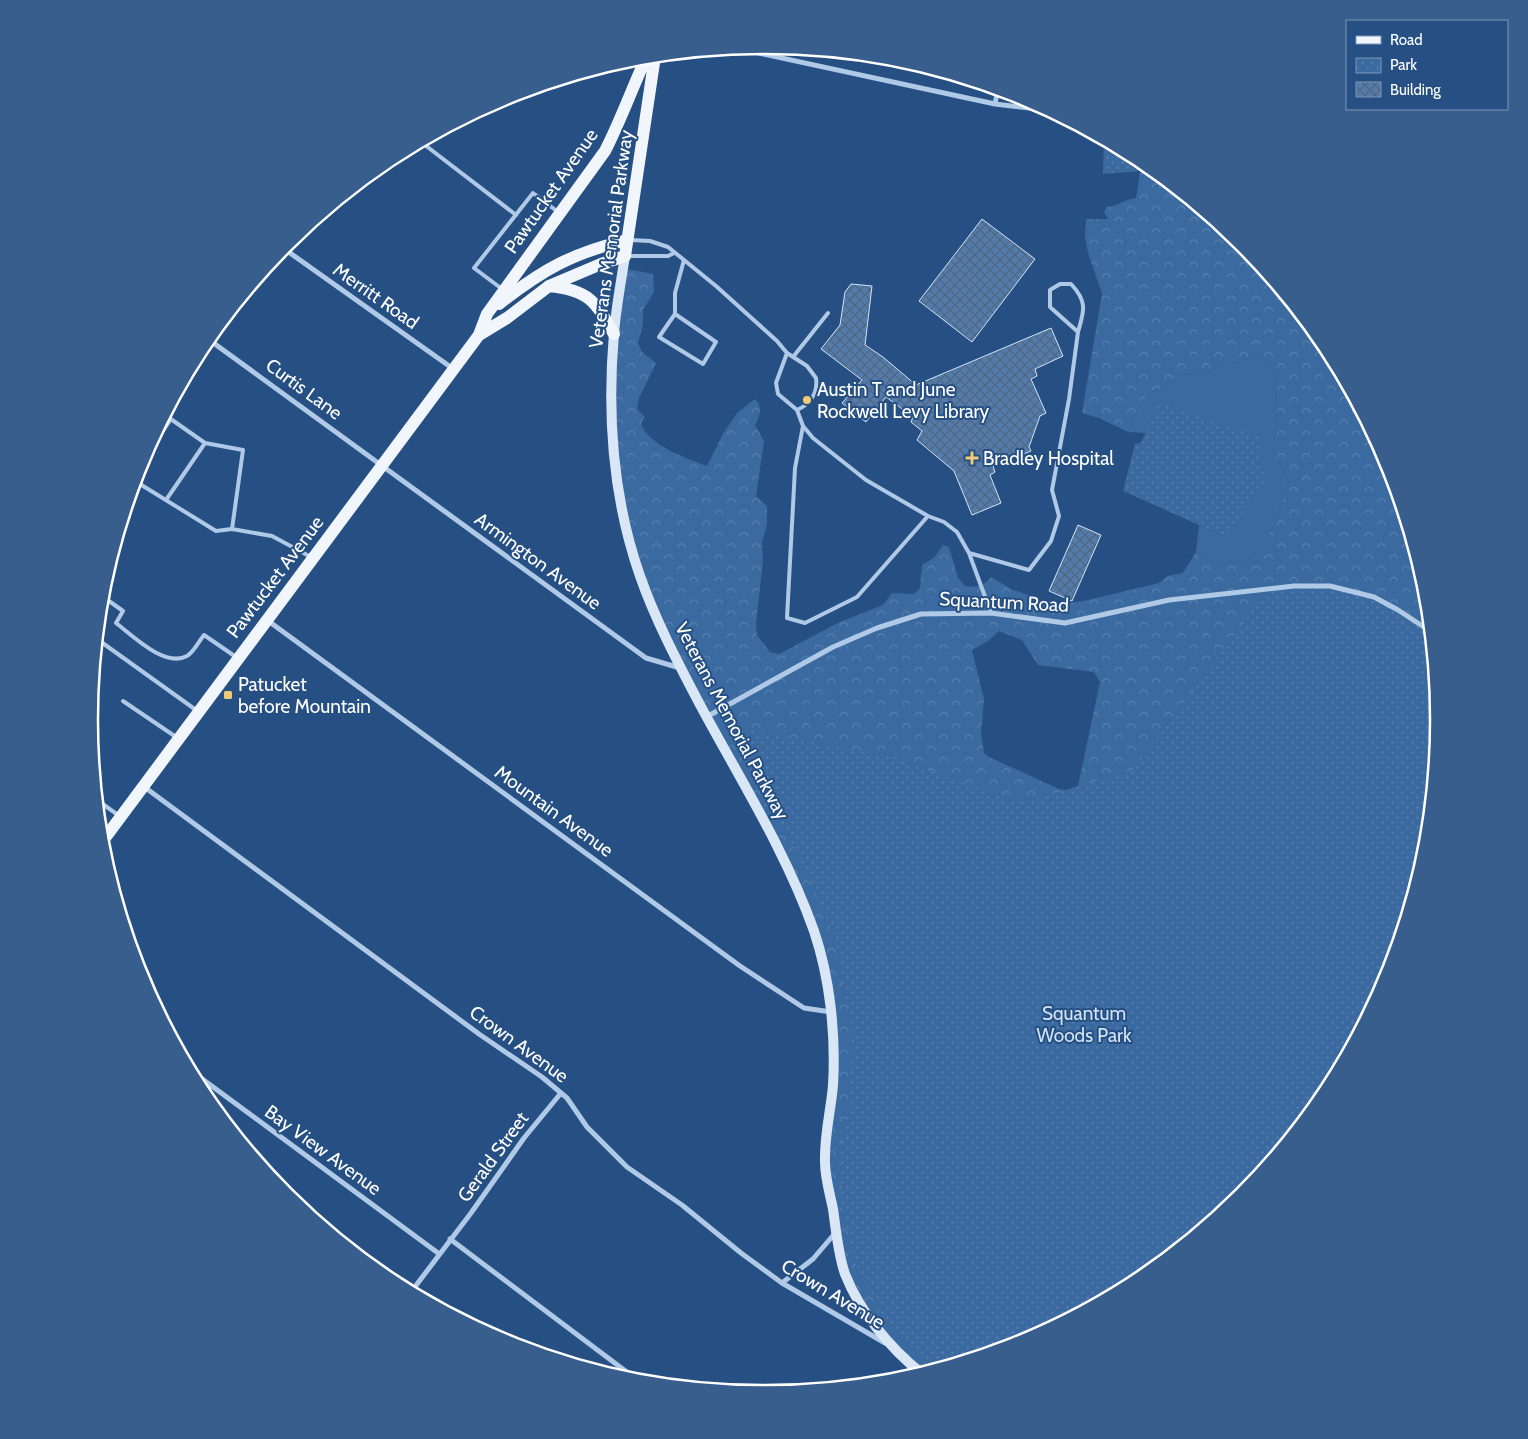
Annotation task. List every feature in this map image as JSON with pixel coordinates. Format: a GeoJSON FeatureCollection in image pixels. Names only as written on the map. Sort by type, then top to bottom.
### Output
{"type":"FeatureCollection","features":[{"type":"Feature","properties":{"kind":"main road","name":"Veterans Memorial Parkway"},"geometry":{"type":"LineString","coordinates":[[654,63],[614,334],[613,442],[623,514],[640,576],[656,615],[708,716],[752,795],[788,870],[814,931],[823,965],[830,1012],[833,1080],[825,1163],[836,1232],[845,1273],[858,1299],[895,1349],[915,1367]]}},
{"type":"Feature","properties":{"kind":"main road","name":"Pawtucket Avenue"},"geometry":{"type":"LineString","coordinates":[[108,833],[452,368],[479,335],[487,314],[605,151],[620,122],[642,65]]}},
{"type":"Feature","properties":{"kind":"main road","name":"Pawtucket Avenue"},"geometry":{"type":"LineString","coordinates":[[487,314],[532,278],[553,266],[578,254],[627,240]]}},
{"type":"Feature","properties":{"kind":"main road","name":"Pawtucket Avenue"},"geometry":{"type":"LineString","coordinates":[[479,335],[507,318],[550,286],[625,256]]}},
{"type":"Feature","properties":{"kind":"main road"},"geometry":{"type":"LineString","coordinates":[[550,286],[573,289],[588,296],[600,309],[614,334]]}},
{"type":"Feature","properties":{"kind":"street"},"geometry":{"type":"LineString","coordinates":[[763,54],[995,104],[1027,108]]}},
{"type":"Feature","properties":{"kind":"street"},"geometry":{"type":"LineString","coordinates":[[995,104],[997,96]]}},
{"type":"Feature","properties":{"kind":"street","name":"Merritt Road"},"geometry":{"type":"LineString","coordinates":[[290,253],[452,368]]}},
{"type":"Feature","properties":{"kind":"street","name":"Curtis Lane"},"geometry":{"type":"LineString","coordinates":[[214,344],[381,466]]}},
{"type":"Feature","properties":{"kind":"street","name":"Armington Avenue"},"geometry":{"type":"LineString","coordinates":[[381,466],[646,658],[683,669]]}},
{"type":"Feature","properties":{"kind":"street","name":"Squantum Road"},"geometry":{"type":"LineString","coordinates":[[708,716],[833,647],[876,628],[921,614],[991,613],[1065,623],[1169,600],[1294,586],[1330,586],[1374,597],[1423,627]]}},
{"type":"Feature","properties":{"kind":"street","name":"Mountain Avenue"},"geometry":{"type":"LineString","coordinates":[[266,619],[740,966],[804,1008],[830,1012]]}},
{"type":"Feature","properties":{"kind":"street","name":"Crown Avenue"},"geometry":{"type":"LineString","coordinates":[[142,786],[561,1093],[587,1126],[627,1167],[682,1205],[741,1253],[782,1283],[895,1349]]}},
{"type":"Feature","properties":{"kind":"street","name":"Bay View Avenue"},"geometry":{"type":"LineString","coordinates":[[205,1081],[438,1253]]}},
{"type":"Feature","properties":{"kind":"street","name":"Gerald Street"},"geometry":{"type":"LineString","coordinates":[[438,1253],[524,1138],[561,1093]]}},
{"type":"Feature","properties":{"kind":"street"},"geometry":{"type":"LineString","coordinates":[[782,1283],[813,1259],[836,1232]]}},
{"type":"Feature","properties":{"kind":"street"},"geometry":{"type":"LineString","coordinates":[[450,1239],[624,1370]]}},
{"type":"Feature","properties":{"kind":"street"},"geometry":{"type":"LineString","coordinates":[[415,1286],[438,1253]]}},
{"type":"Feature","properties":{"kind":"lane"},"geometry":{"type":"LineString","coordinates":[[426,146],[516,215]]}},
{"type":"Feature","properties":{"kind":"lane"},"geometry":{"type":"LineString","coordinates":[[504,290],[474,268],[533,193],[560,213]]}},
{"type":"Feature","properties":{"kind":"lane"},"geometry":{"type":"LineString","coordinates":[[627,240],[650,241],[668,247],[770,335],[787,353],[807,366],[816,378],[817,383],[808,405],[797,410]]}},
{"type":"Feature","properties":{"kind":"lane"},"geometry":{"type":"LineString","coordinates":[[625,256],[668,256],[674,253]]}},
{"type":"Feature","properties":{"kind":"lane"},"geometry":{"type":"LineString","coordinates":[[674,314],[716,342],[702,364],[659,337],[674,314],[675,293],[684,260]]}},
{"type":"Feature","properties":{"kind":"lane"},"geometry":{"type":"LineString","coordinates":[[969,553],[1029,570],[1051,541],[1059,516],[1052,490],[1069,399],[1078,332],[1085,310],[1080,294],[1071,284],[1060,284],[1050,290],[1050,307],[1078,332]]}},
{"type":"Feature","properties":{"kind":"lane"},"geometry":{"type":"LineString","coordinates":[[793,357],[828,313]]}},
{"type":"Feature","properties":{"kind":"lane"},"geometry":{"type":"LineString","coordinates":[[787,353],[776,383],[778,394],[797,410],[803,426],[813,438],[866,480],[928,516],[944,522],[957,532],[969,553],[991,613]]}},
{"type":"Feature","properties":{"kind":"lane"},"geometry":{"type":"LineString","coordinates":[[167,425],[171,419],[205,443],[242,450],[232,529]]}},
{"type":"Feature","properties":{"kind":"lane"},"geometry":{"type":"LineString","coordinates":[[803,426],[795,468],[787,618],[806,623],[857,597],[928,516]]}},
{"type":"Feature","properties":{"kind":"lane"},"geometry":{"type":"LineString","coordinates":[[166,500],[205,443]]}},
{"type":"Feature","properties":{"kind":"lane"},"geometry":{"type":"LineString","coordinates":[[142,484],[216,531],[232,529],[272,536],[313,558]]}},
{"type":"Feature","properties":{"kind":"lane"},"geometry":{"type":"LineString","coordinates":[[109,601],[123,611],[116,623],[165,658],[179,659],[188,655],[204,635],[238,658]]}},
{"type":"Feature","properties":{"kind":"lane"},"geometry":{"type":"LineString","coordinates":[[103,643],[198,712]]}},
{"type":"Feature","properties":{"kind":"lane"},"geometry":{"type":"LineString","coordinates":[[123,700],[178,738]]}},
{"type":"Feature","properties":{"kind":"lane"},"geometry":{"type":"LineString","coordinates":[[104,805],[120,817]]}},
{"type":"Feature","properties":{"kind":"green space"},"geometry":{"type":"Polygon","coordinates":[[[1104,147],[1141,171],[1103,174],[1104,147]]]}},
{"type":"Feature","properties":{"kind":"green space","name":"Squantum Woods Park"},"geometry":{"type":"Polygon","coordinates":[[[1140,171],[1203,219],[1235,249],[1265,281],[1318,350],[1341,387],[1379,465],[1407,547],[1424,633],[1430,720],[1424,806],[1417,849],[1407,892],[1379,974],[1341,1052],[1318,1089],[1292,1125],[1235,1190],[1169,1248],[1097,1296],[1019,1335],[978,1350],[913,1368],[856,1296],[829,1217],[827,1134],[831,1017],[812,926],[712,726],[636,564],[614,448],[618,330],[627,269],[653,274],[654,292],[643,310],[643,324],[638,343],[642,352],[656,363],[639,398],[637,409],[645,417],[641,423],[651,438],[669,450],[707,466],[723,434],[737,413],[755,399],[759,405],[759,415],[755,425],[764,441],[756,496],[767,506],[767,524],[762,542],[763,560],[756,624],[757,635],[770,652],[779,654],[840,622],[883,605],[892,593],[914,594],[920,588],[922,565],[934,558],[943,545],[949,547],[958,578],[965,586],[980,586],[991,577],[1011,589],[1048,602],[1062,604],[1084,601],[1159,583],[1168,576],[1183,573],[1196,552],[1222,566],[1251,559],[1275,524],[1289,482],[1272,447],[1278,427],[1275,370],[1256,356],[1198,374],[1181,375],[1141,401],[1128,432],[1099,418],[1082,413],[1102,293],[1088,253],[1085,236],[1086,219],[1108,219],[1104,212],[1107,207],[1136,198],[1140,171]],[[999,631],[988,641],[972,650],[984,699],[981,733],[984,753],[1059,789],[1072,791],[1078,786],[1100,682],[1094,672],[1038,665],[1022,640],[999,631]]]}},
{"type":"Feature","properties":{"kind":"green space"},"geometry":{"type":"Polygon","coordinates":[[[1256,356],[1275,370],[1278,427],[1272,447],[1289,482],[1275,524],[1251,559],[1222,566],[1196,552],[1199,525],[1226,537],[1145,433],[1128,432],[1141,401],[1181,375],[1198,374],[1256,356]]]}},
{"type":"Feature","properties":{"kind":"green space"},"geometry":{"type":"Polygon","coordinates":[[[1159,402],[1259,437],[1264,482],[1226,537],[1123,491],[1135,444],[1141,443],[1159,402]]]}},
{"type":"Feature","properties":{"kind":"green space","name":"Squantum Woods Park"},"geometry":{"type":"Polygon","coordinates":[[[1330,586],[1374,597],[1423,627],[1430,720],[1424,806],[1407,892],[1379,974],[1341,1052],[1318,1089],[1265,1158],[1203,1220],[1134,1273],[1058,1317],[1019,1335],[978,1350],[928,1365],[887,1323],[855,1263],[842,1207],[840,1151],[848,1113],[854,1041],[836,939],[800,858],[728,726],[894,758],[1020,803],[1132,771],[1270,588],[1330,586]]]}},
{"type":"Feature","properties":{"kind":"building"},"geometry":{"type":"Polygon","coordinates":[[[982,219],[1035,259],[972,342],[919,301],[982,219]]]}},
{"type":"Feature","properties":{"kind":"building"},"geometry":{"type":"Polygon","coordinates":[[[851,284],[872,286],[865,345],[883,357],[916,385],[1051,328],[1063,356],[1035,369],[1037,376],[1031,379],[1046,413],[1040,416],[1029,447],[1031,451],[993,466],[995,472],[990,475],[1001,503],[972,515],[954,471],[917,440],[922,431],[911,422],[913,417],[886,397],[866,422],[842,403],[862,380],[821,349],[840,325],[845,292],[851,284]]]}},
{"type":"Feature","properties":{"kind":"building"},"geometry":{"type":"Polygon","coordinates":[[[1078,525],[1101,535],[1072,601],[1049,591],[1078,525]]]}},
{"type":"Feature","properties":{"kind":"place","name":"Austin T and June Rockwell Levy Library"},"geometry":{"type":"Point","coordinates":[807,400]}},
{"type":"Feature","properties":{"kind":"place","name":"Bradley Hospital"},"geometry":{"type":"Point","coordinates":[972,458]}},
{"type":"Feature","properties":{"kind":"place","name":"Patucket before Mountain"},"geometry":{"type":"Point","coordinates":[228,695]}}]}
